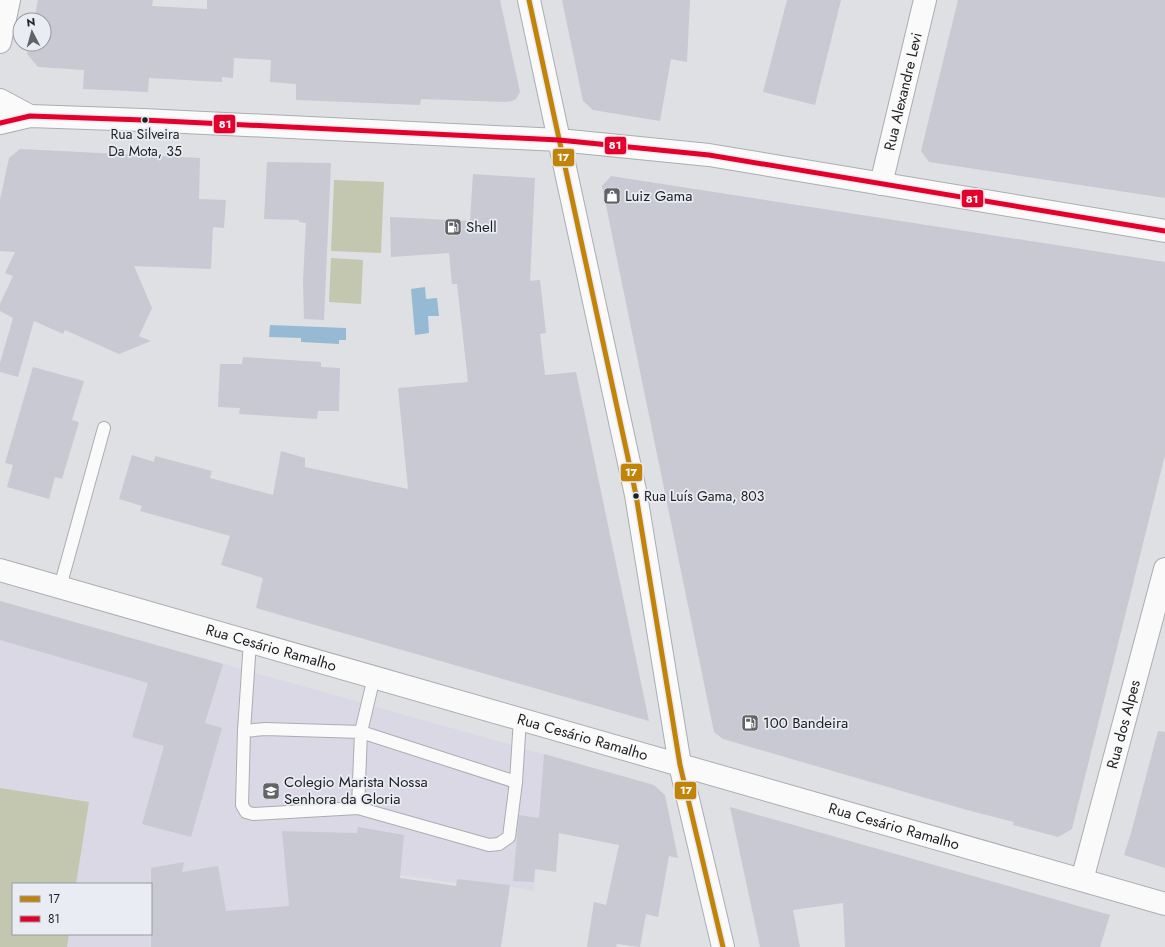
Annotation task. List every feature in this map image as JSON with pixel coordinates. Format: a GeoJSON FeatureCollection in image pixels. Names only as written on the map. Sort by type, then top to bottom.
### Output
{"type":"FeatureCollection","features":[{"type":"Feature","properties":{"kind":"street"},"geometry":{"type":"LineString","coordinates":[[0,42],[8,0]]}},
{"type":"Feature","properties":{"kind":"street"},"geometry":{"type":"LineString","coordinates":[[529,0],[636,495],[680,765],[723,947]]}},
{"type":"Feature","properties":{"kind":"street","name":"Rua Alexandre Levi"},"geometry":{"type":"LineString","coordinates":[[881,184],[925,0]]}},
{"type":"Feature","properties":{"kind":"street"},"geometry":{"type":"LineString","coordinates":[[0,100],[30,116]]}},
{"type":"Feature","properties":{"kind":"street"},"geometry":{"type":"LineString","coordinates":[[0,123],[30,116],[559,140],[709,156],[1165,231]]}},
{"type":"Feature","properties":{"kind":"street","name":"Rua dos Alpes"},"geometry":{"type":"LineString","coordinates":[[1082,880],[1165,569]]}},
{"type":"Feature","properties":{"kind":"street","name":"Rua Cesário Ramalho"},"geometry":{"type":"LineString","coordinates":[[0,570],[1165,904]]}},
{"type":"Feature","properties":{"kind":"lane"},"geometry":{"type":"LineString","coordinates":[[60,587],[104,428]]}},
{"type":"Feature","properties":{"kind":"lane"},"geometry":{"type":"LineString","coordinates":[[250,642],[244,731],[242,805],[246,812],[253,814],[358,808],[489,845],[499,844],[509,837],[516,782],[520,719]]}},
{"type":"Feature","properties":{"kind":"lane"},"geometry":{"type":"LineString","coordinates":[[358,808],[361,732],[374,677]]}},
{"type":"Feature","properties":{"kind":"lane"},"geometry":{"type":"LineString","coordinates":[[244,731],[265,729],[361,732],[516,782]]}},
{"type":"Feature","properties":{"kind":"shaded area","name":"Colegio Marista Nossa Senhora da Gloria"},"geometry":{"type":"Polygon","coordinates":[[[0,601],[544,754],[534,891],[493,883],[456,883],[400,875],[404,835],[283,831],[289,906],[247,909],[250,947],[0,947],[0,601]]]}},
{"type":"Feature","properties":{"kind":"green space"},"geometry":{"type":"Polygon","coordinates":[[[334,180],[384,182],[381,253],[331,251],[334,180]]]}},
{"type":"Feature","properties":{"kind":"green space"},"geometry":{"type":"Polygon","coordinates":[[[331,258],[363,260],[361,304],[329,302],[331,258]]]}},
{"type":"Feature","properties":{"kind":"green space"},"geometry":{"type":"Polygon","coordinates":[[[0,788],[89,802],[76,883],[12,883],[12,935],[69,935],[67,947],[0,947],[0,788]]]}},
{"type":"Feature","properties":{"kind":"water"},"geometry":{"type":"Polygon","coordinates":[[[425,287],[426,299],[437,298],[439,316],[428,316],[429,333],[415,335],[411,289],[425,287]]]}},
{"type":"Feature","properties":{"kind":"water"},"geometry":{"type":"Polygon","coordinates":[[[270,325],[346,328],[346,340],[339,340],[339,344],[301,342],[301,338],[269,337],[270,325]]]}},
{"type":"Feature","properties":{"kind":"building"},"geometry":{"type":"Polygon","coordinates":[[[38,0],[153,0],[152,6],[207,9],[207,0],[500,0],[520,92],[516,99],[506,102],[421,99],[420,105],[296,100],[296,84],[270,82],[271,60],[234,58],[233,78],[222,77],[222,82],[149,78],[148,92],[83,89],[84,70],[38,67],[27,54],[27,52],[52,52],[52,12],[36,12],[38,0]]]}},
{"type":"Feature","properties":{"kind":"building"},"geometry":{"type":"Polygon","coordinates":[[[562,0],[690,0],[687,62],[671,59],[660,121],[593,110],[583,101],[562,0]]]}},
{"type":"Feature","properties":{"kind":"building"},"geometry":{"type":"Polygon","coordinates":[[[787,0],[841,0],[815,105],[763,92],[787,0]]]}},
{"type":"Feature","properties":{"kind":"building"},"geometry":{"type":"Polygon","coordinates":[[[958,0],[1165,0],[1165,198],[929,162],[921,151],[958,0]]]}},
{"type":"Feature","properties":{"kind":"building"},"geometry":{"type":"Polygon","coordinates":[[[20,149],[200,158],[199,199],[226,200],[224,228],[213,227],[211,269],[134,266],[152,308],[139,336],[151,341],[119,354],[65,330],[63,334],[34,321],[18,377],[0,372],[0,363],[13,318],[0,311],[0,304],[13,276],[5,273],[15,252],[0,251],[0,200],[9,158],[20,149]]]}},
{"type":"Feature","properties":{"kind":"building"},"geometry":{"type":"Polygon","coordinates":[[[267,162],[331,163],[324,320],[304,319],[303,281],[306,223],[299,222],[299,220],[264,219],[267,162]]]}},
{"type":"Feature","properties":{"kind":"building"},"geometry":{"type":"Polygon","coordinates":[[[473,174],[535,178],[530,281],[540,280],[546,333],[540,334],[545,375],[576,372],[649,721],[256,608],[263,578],[221,565],[230,536],[140,511],[142,506],[119,499],[132,455],[154,462],[155,456],[212,471],[210,478],[273,495],[281,451],[305,458],[305,467],[408,489],[398,388],[468,382],[457,284],[452,284],[449,253],[391,257],[390,217],[470,221],[473,174]]]}},
{"type":"Feature","properties":{"kind":"building"},"geometry":{"type":"Polygon","coordinates":[[[611,176],[1165,262],[1165,455],[1072,829],[1058,837],[1013,825],[1014,822],[967,810],[723,739],[714,732],[602,186],[611,176]]]}},
{"type":"Feature","properties":{"kind":"building"},"geometry":{"type":"Polygon","coordinates":[[[243,357],[321,362],[321,367],[340,368],[339,411],[318,411],[317,419],[239,414],[240,408],[218,407],[220,364],[242,364],[243,357]]]}},
{"type":"Feature","properties":{"kind":"building"},"geometry":{"type":"Polygon","coordinates":[[[33,367],[84,381],[72,420],[79,422],[62,479],[55,477],[49,499],[7,487],[13,465],[5,463],[33,367]]]}},
{"type":"Feature","properties":{"kind":"building"},"geometry":{"type":"Polygon","coordinates":[[[0,601],[223,664],[205,723],[222,728],[191,837],[142,824],[164,746],[132,737],[148,683],[0,640],[0,601]]]}},
{"type":"Feature","properties":{"kind":"building"},"geometry":{"type":"Polygon","coordinates":[[[1158,731],[1165,732],[1165,868],[1124,855],[1158,731]]]}},
{"type":"Feature","properties":{"kind":"building"},"geometry":{"type":"Polygon","coordinates":[[[544,754],[654,785],[665,795],[678,858],[669,856],[658,917],[646,914],[640,947],[617,944],[616,947],[587,947],[594,902],[606,905],[619,845],[559,833],[556,872],[535,869],[534,882],[513,881],[519,815],[539,818],[544,754]]]}},
{"type":"Feature","properties":{"kind":"building"},"geometry":{"type":"Polygon","coordinates":[[[730,807],[1110,915],[1100,947],[845,947],[843,903],[793,910],[800,947],[760,947],[730,807]]]}},
{"type":"Feature","properties":{"kind":"building"},"geometry":{"type":"Polygon","coordinates":[[[358,827],[404,835],[400,878],[456,886],[457,879],[510,885],[501,947],[151,947],[151,868],[184,862],[182,872],[218,866],[226,911],[289,906],[282,831],[357,833],[358,827]]]}},
{"type":"Feature","properties":{"kind":"transit line","name":"17"},"geometry":{"type":"LineString","coordinates":[[529,0],[636,495],[680,765],[723,947]]}},
{"type":"Feature","properties":{"kind":"transit line","name":"81"},"geometry":{"type":"LineString","coordinates":[[0,123],[30,116],[559,140],[709,155],[1165,231]]}},
{"type":"Feature","properties":{"kind":"place","name":"Rua Silveira Da Mota, 35"},"geometry":{"type":"Point","coordinates":[145,120]}},
{"type":"Feature","properties":{"kind":"place","name":"Luiz Gama"},"geometry":{"type":"Point","coordinates":[612,196]}},
{"type":"Feature","properties":{"kind":"place","name":"Shell"},"geometry":{"type":"Point","coordinates":[453,227]}},
{"type":"Feature","properties":{"kind":"place","name":"Rua Luís Gama, 803"},"geometry":{"type":"Point","coordinates":[636,496]}},
{"type":"Feature","properties":{"kind":"place","name":"100 Bandeira"},"geometry":{"type":"Point","coordinates":[750,723]}},
{"type":"Feature","properties":{"kind":"place","name":"Colegio Marista Nossa Senhora da Gloria"},"geometry":{"type":"Point","coordinates":[271,791]}}]}
